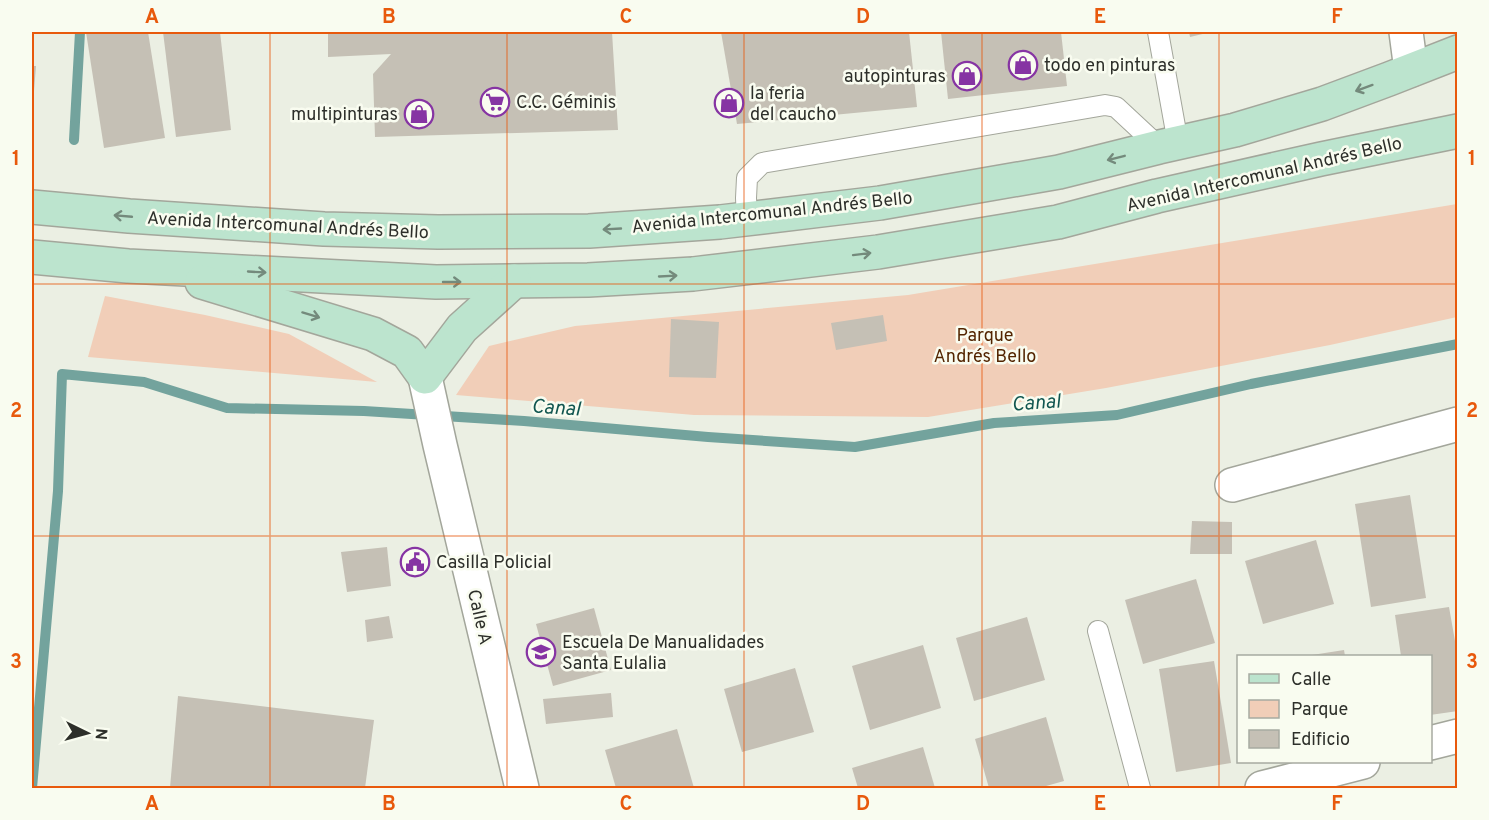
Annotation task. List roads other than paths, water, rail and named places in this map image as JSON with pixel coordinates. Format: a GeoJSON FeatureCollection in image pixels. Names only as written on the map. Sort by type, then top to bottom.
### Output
{"type":"FeatureCollection","features":[{"type":"Feature","properties":{"kind":"main road","name":"Avenida Intercomunal Andrés Bello"},"geometry":{"type":"LineString","coordinates":[[32,207],[324,229],[438,232],[590,231],[747,219],[880,202],[1059,172],[1235,130],[1322,104],[1458,52]]}},
{"type":"Feature","properties":{"kind":"main road","name":"Avenida Intercomunal Andrés Bello"},"geometry":{"type":"LineString","coordinates":[[32,257],[154,267],[436,282],[588,280],[693,274],[889,250],[1058,222],[1157,196],[1458,131]]}},
{"type":"Feature","properties":{"kind":"main road"},"geometry":{"type":"LineString","coordinates":[[154,267],[373,334],[407,352],[426,379],[462,328],[514,281]]}},
{"type":"Feature","properties":{"kind":"street"},"geometry":{"type":"LineString","coordinates":[[1406,32],[1411,70]]}},
{"type":"Feature","properties":{"kind":"street","name":"Calle A"},"geometry":{"type":"LineString","coordinates":[[426,379],[522,789]]}},
{"type":"Feature","properties":{"kind":"street"},"geometry":{"type":"LineString","coordinates":[[1232,485],[1458,424]]}},
{"type":"Feature","properties":{"kind":"street"},"geometry":{"type":"LineString","coordinates":[[1432,743],[1458,736]]}},
{"type":"Feature","properties":{"kind":"street"},"geometry":{"type":"LineString","coordinates":[[1262,789],[1359,763]]}},
{"type":"Feature","properties":{"kind":"lane"},"geometry":{"type":"LineString","coordinates":[[1158,32],[1168,145]]}},
{"type":"Feature","properties":{"kind":"lane"},"geometry":{"type":"LineString","coordinates":[[747,219],[747,178],[762,163],[1105,105],[1116,107],[1168,145]]}},
{"type":"Feature","properties":{"kind":"lane"},"geometry":{"type":"LineString","coordinates":[[1098,631],[1140,789]]}},
{"type":"Feature","properties":{"kind":"waterway"},"geometry":{"type":"LineString","coordinates":[[74,140],[80,32]]}},
{"type":"Feature","properties":{"kind":"waterway","name":"Canal"},"geometry":{"type":"LineString","coordinates":[[32,788],[58,491],[62,374],[144,382],[227,408],[364,411],[855,447],[994,423],[1117,415],[1251,384],[1458,344]]}},
{"type":"Feature","properties":{"kind":"place","name":"todo en pinturas"},"geometry":{"type":"Point","coordinates":[1023,65]}},
{"type":"Feature","properties":{"kind":"place","name":"autopinturas"},"geometry":{"type":"Point","coordinates":[967,76]}},
{"type":"Feature","properties":{"kind":"place","name":"C.C. Géminis"},"geometry":{"type":"Point","coordinates":[495,102]}},
{"type":"Feature","properties":{"kind":"place","name":"la feria del caucho"},"geometry":{"type":"Point","coordinates":[729,103]}},
{"type":"Feature","properties":{"kind":"place","name":"multipinturas"},"geometry":{"type":"Point","coordinates":[419,114]}},
{"type":"Feature","properties":{"kind":"place","name":"Casilla Policial"},"geometry":{"type":"Point","coordinates":[415,562]}},
{"type":"Feature","properties":{"kind":"place","name":"Escuela De Manualidades Santa Eulalia"},"geometry":{"type":"Point","coordinates":[541,652]}},
{"type":"Feature","properties":{"kind":"park label","name":"Parque Andrés Bello"},"geometry":{"type":"Point","coordinates":[985,345]}}]}
